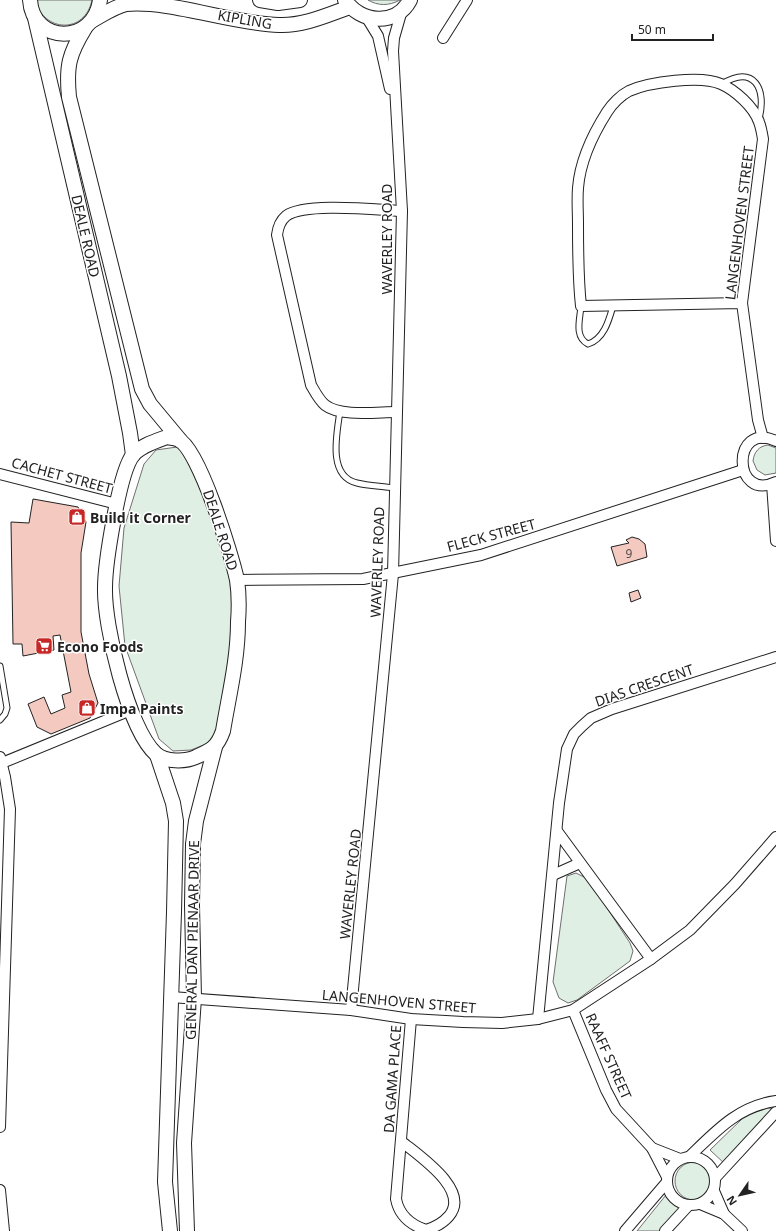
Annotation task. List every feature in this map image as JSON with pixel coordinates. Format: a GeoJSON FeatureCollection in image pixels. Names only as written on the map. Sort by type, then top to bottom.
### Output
{"type":"FeatureCollection","features":[{"type":"Feature","properties":{"kind":"street","name":"DEALE ROAD"},"geometry":{"type":"LineString","coordinates":[[30,0],[30,7],[35,18],[119,376],[133,455]]}},
{"type":"Feature","properties":{"kind":"street","name":"DEALE ROAD"},"geometry":{"type":"LineString","coordinates":[[100,0],[99,9],[76,43],[68,64],[66,74],[68,97],[142,389],[150,404],[188,450],[201,473],[237,580]]}},
{"type":"Feature","properties":{"kind":"street","name":"KIPLING"},"geometry":{"type":"LineString","coordinates":[[260,0],[278,3],[300,0]]}},
{"type":"Feature","properties":{"kind":"street"},"geometry":{"type":"LineString","coordinates":[[443,38],[467,0]]}},
{"type":"Feature","properties":{"kind":"street","name":"KIPLING"},"geometry":{"type":"LineString","coordinates":[[35,18],[42,26],[52,32],[64,34],[75,33],[125,4],[148,3],[170,5],[266,24],[295,24],[348,3]]}},
{"type":"Feature","properties":{"kind":"street"},"geometry":{"type":"LineString","coordinates":[[348,3],[358,14],[367,18],[386,18],[406,5]]}},
{"type":"Feature","properties":{"kind":"street","name":"WAVERLEY ROAD"},"geometry":{"type":"LineString","coordinates":[[351,1010],[384,680],[393,574],[402,211],[393,51],[394,38],[406,5]]}},
{"type":"Feature","properties":{"kind":"street","name":"WAVERLEY ROAD"},"geometry":{"type":"LineString","coordinates":[[367,18],[378,36],[396,114]]}},
{"type":"Feature","properties":{"kind":"street"},"geometry":{"type":"LineString","coordinates":[[722,84],[698,80],[666,82],[639,87],[623,95],[607,111],[593,137],[584,161],[578,187],[577,266],[580,306],[742,304]]}},
{"type":"Feature","properties":{"kind":"street","name":"LANGENHOVEN STREET"},"geometry":{"type":"LineString","coordinates":[[722,84],[737,94],[751,109],[759,120],[763,139],[742,304],[758,420],[763,438]]}},
{"type":"Feature","properties":{"kind":"street"},"geometry":{"type":"LineString","coordinates":[[396,412],[340,411],[333,410],[324,405],[312,385],[278,246],[277,235],[279,225],[287,216],[302,210],[339,208],[402,211]]}},
{"type":"Feature","properties":{"kind":"street"},"geometry":{"type":"LineString","coordinates":[[117,504],[126,468],[133,455],[167,437],[180,440]]}},
{"type":"Feature","properties":{"kind":"street"},"geometry":{"type":"LineString","coordinates":[[776,441],[763,438],[758,439],[747,447],[743,454],[743,470],[749,479],[756,483],[774,483],[776,541]]}},
{"type":"Feature","properties":{"kind":"street","name":"FLECK STREET"},"geometry":{"type":"LineString","coordinates":[[237,580],[363,579],[481,555],[743,470]]}},
{"type":"Feature","properties":{"kind":"street","name":"CACHET STREET"},"geometry":{"type":"LineString","coordinates":[[1,475],[117,504]]}},
{"type":"Feature","properties":{"kind":"street","name":"GENERAL DAN PIENAAR DRIVE"},"geometry":{"type":"LineString","coordinates":[[117,504],[105,588],[108,624],[114,658],[131,710],[143,736],[157,755],[173,803],[176,821],[172,997],[165,1182],[170,1231]]}},
{"type":"Feature","properties":{"kind":"street","name":"GENERAL DAN PIENAAR DRIVE"},"geometry":{"type":"LineString","coordinates":[[187,1231],[184,1143],[194,998],[192,905],[193,844],[196,822],[215,747],[223,731],[235,662],[238,623],[237,580]]}},
{"type":"Feature","properties":{"kind":"street","name":"DIAS CRESCENT"},"geometry":{"type":"LineString","coordinates":[[538,1019],[559,804],[567,749],[574,734],[591,718],[612,708],[776,657]]}},
{"type":"Feature","properties":{"kind":"street"},"geometry":{"type":"LineString","coordinates":[[0,1127],[2,999],[10,809],[3,778],[1,760],[131,710]]}},
{"type":"Feature","properties":{"kind":"street"},"geometry":{"type":"LineString","coordinates":[[157,755],[171,760],[191,759],[215,747]]}},
{"type":"Feature","properties":{"kind":"street"},"geometry":{"type":"LineString","coordinates":[[557,831],[651,959]]}},
{"type":"Feature","properties":{"kind":"street","name":"LANGENHOVEN STREET"},"geometry":{"type":"LineString","coordinates":[[172,997],[351,1010],[411,1019],[502,1023],[538,1019],[573,1010],[651,959],[690,930],[735,884],[776,837]]}},
{"type":"Feature","properties":{"kind":"street"},"geometry":{"type":"LineString","coordinates":[[553,875],[580,863]]}},
{"type":"Feature","properties":{"kind":"street","name":"RAAFF STREET"},"geometry":{"type":"LineString","coordinates":[[573,1010],[606,1090],[616,1109],[652,1148],[667,1179]]}},
{"type":"Feature","properties":{"kind":"street","name":"DA GAMA PLACE"},"geometry":{"type":"LineString","coordinates":[[401,1141],[441,1175],[449,1184],[454,1194],[455,1204],[452,1213],[445,1221],[435,1227],[426,1230],[420,1228],[409,1221],[397,1207],[396,1183],[411,1019]]}},
{"type":"Feature","properties":{"kind":"street"},"geometry":{"type":"LineString","coordinates":[[625,1231],[667,1179],[674,1163],[685,1158],[733,1117],[754,1105],[776,1101]]}},
{"type":"Feature","properties":{"kind":"street"},"geometry":{"type":"LineString","coordinates":[[716,1177],[776,1112]]}},
{"type":"Feature","properties":{"kind":"street","name":"RAAFF STREET"},"geometry":{"type":"LineString","coordinates":[[652,1148],[685,1158]]}},
{"type":"Feature","properties":{"kind":"street"},"geometry":{"type":"LineString","coordinates":[[667,1179],[668,1190],[679,1203],[688,1206],[700,1204],[708,1199],[714,1191],[716,1177],[712,1168],[706,1161],[698,1157],[685,1158]]}},
{"type":"Feature","properties":{"kind":"street"},"geometry":{"type":"LineString","coordinates":[[165,1182],[185,1182]]}},
{"type":"Feature","properties":{"kind":"street"},"geometry":{"type":"LineString","coordinates":[[0,1190],[4,1231]]}},
{"type":"Feature","properties":{"kind":"street"},"geometry":{"type":"LineString","coordinates":[[714,1191],[724,1214]]}},
{"type":"Feature","properties":{"kind":"street"},"geometry":{"type":"LineString","coordinates":[[700,1204],[724,1214],[742,1231]]}},
{"type":"Feature","properties":{"kind":"street"},"geometry":{"type":"LineString","coordinates":[[665,1231],[688,1206]]}},
{"type":"Feature","properties":{"kind":"lane"},"geometry":{"type":"LineString","coordinates":[[722,84],[738,76],[745,76],[752,79],[762,96],[762,107],[759,120]]}},
{"type":"Feature","properties":{"kind":"lane"},"geometry":{"type":"LineString","coordinates":[[580,306],[579,331],[581,338],[588,344],[592,343],[607,325],[613,306]]}},
{"type":"Feature","properties":{"kind":"lane"},"geometry":{"type":"LineString","coordinates":[[340,411],[336,449],[340,472],[346,478],[356,483],[394,488]]}},
{"type":"Feature","properties":{"kind":"lane"},"geometry":{"type":"LineString","coordinates":[[0,666],[7,708],[0,720]]}},
{"type":"Feature","properties":{"kind":"green space"},"geometry":{"type":"Polygon","coordinates":[[[35,0],[92,0],[88,11],[81,19],[73,24],[64,25],[47,19],[40,11],[35,0]]]}},
{"type":"Feature","properties":{"kind":"green space"},"geometry":{"type":"Polygon","coordinates":[[[368,0],[400,0],[384,4],[368,0]]]}},
{"type":"Feature","properties":{"kind":"green space"},"geometry":{"type":"Polygon","coordinates":[[[768,445],[776,448],[776,473],[765,475],[757,470],[753,461],[754,455],[758,450],[768,445]]]}},
{"type":"Feature","properties":{"kind":"green space"},"geometry":{"type":"Polygon","coordinates":[[[177,447],[195,461],[227,550],[237,604],[222,724],[211,742],[191,750],[173,751],[159,739],[125,646],[119,586],[124,528],[144,464],[156,450],[177,447]]]}},
{"type":"Feature","properties":{"kind":"green space"},"geometry":{"type":"Polygon","coordinates":[[[576,873],[588,879],[630,943],[633,951],[630,961],[577,1000],[568,1003],[559,998],[553,982],[567,876],[576,873]]]}},
{"type":"Feature","properties":{"kind":"green space"},"geometry":{"type":"Polygon","coordinates":[[[768,1108],[775,1109],[725,1164],[710,1150],[746,1115],[768,1108]]]}},
{"type":"Feature","properties":{"kind":"green space"},"geometry":{"type":"Polygon","coordinates":[[[694,1162],[707,1168],[713,1181],[707,1194],[694,1200],[681,1194],[675,1181],[681,1168],[694,1162]]]}},
{"type":"Feature","properties":{"kind":"green space"},"geometry":{"type":"Polygon","coordinates":[[[666,1195],[684,1212],[661,1231],[637,1231],[666,1195]]]}},
{"type":"Feature","properties":{"kind":"building"},"geometry":{"type":"Polygon","coordinates":[[[33,499],[78,507],[86,522],[81,553],[81,632],[89,674],[98,703],[90,718],[51,734],[37,727],[28,704],[44,697],[51,714],[65,708],[62,695],[71,692],[60,635],[53,636],[54,650],[23,656],[22,644],[13,644],[11,522],[29,523],[33,499]]]}},
{"type":"Feature","properties":{"kind":"building"},"geometry":{"type":"Polygon","coordinates":[[[632,537],[639,539],[645,544],[647,557],[617,566],[611,547],[629,543],[626,540],[632,537]]]}},
{"type":"Feature","properties":{"kind":"building"},"geometry":{"type":"Polygon","coordinates":[[[638,590],[641,598],[631,602],[629,593],[638,590]]]}},
{"type":"Feature","properties":{"kind":"place","name":"Build it Corner"},"geometry":{"type":"Point","coordinates":[77,517]}},
{"type":"Feature","properties":{"kind":"place","name":"Econo Foods"},"geometry":{"type":"Point","coordinates":[44,646]}},
{"type":"Feature","properties":{"kind":"place","name":"Impa Paints"},"geometry":{"type":"Point","coordinates":[87,708]}}]}
